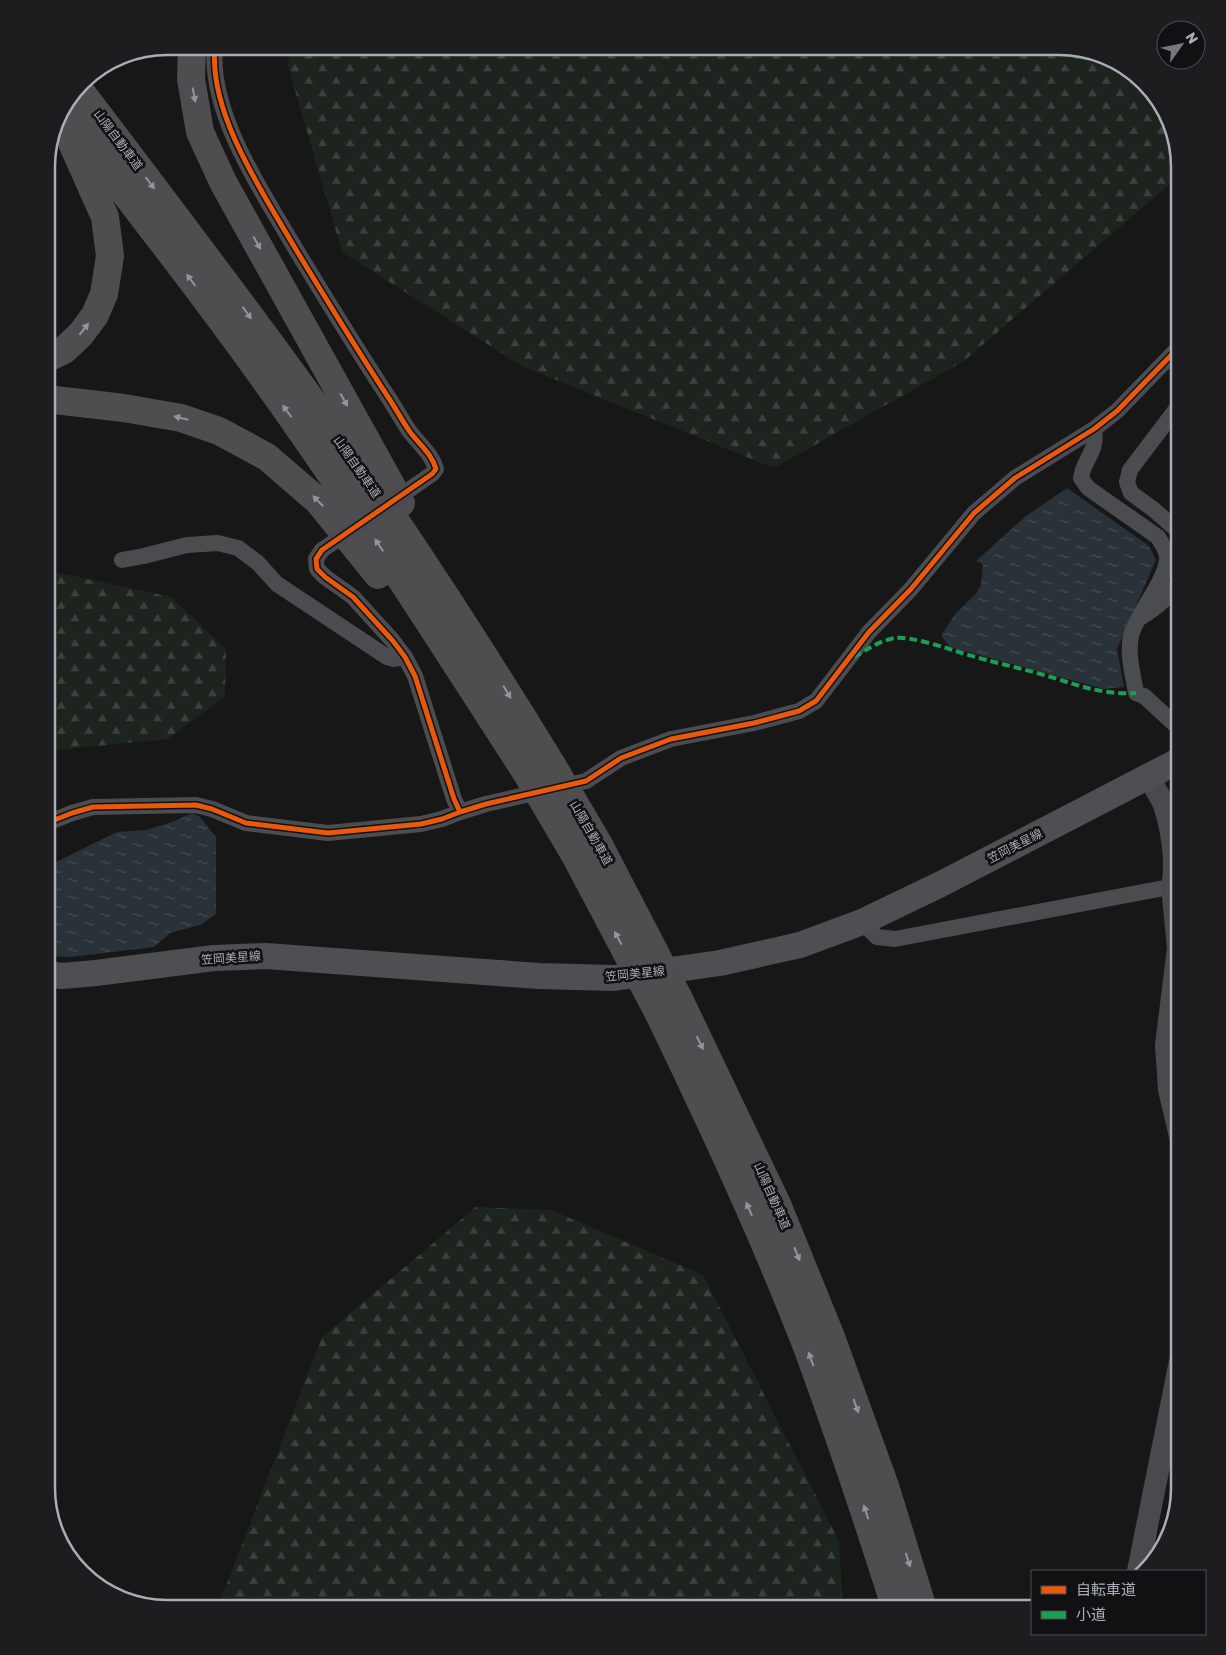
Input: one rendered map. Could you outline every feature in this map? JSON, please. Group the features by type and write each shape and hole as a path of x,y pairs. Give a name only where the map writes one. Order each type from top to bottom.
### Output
{"highway":[{"path":"192,55 191,79 200,132 223,182 493,668"},
{"name":"山陽自動車道","path":"82,94 196,242 313,403 493,668 534,774 576,857 668,1005 777,1204 831,1337 885,1486 920,1600"},
{"name":"山陽自動車道","path":"67,117 175,258 292,417 534,774 602,851 668,1005 694,1086 752,1214 806,1346 860,1495 893,1600"},
{"path":"55,354 64,350 82,334 95,315 104,294 110,256 105,217 80,159 63,126"},
{"path":"55,400 124,408 182,418 219,431 267,457 318,501 364,556 534,774"}],"main road":[{"name":"笠岡美星線","path":"55,975 96,973 214,958 266,956 538,976 614,978 729,961 800,945 862,922 941,884 1171,765"},
{"path":"1148,777 1165,807 1171,838"},
{"path":"1171,1005 1166,1045 1168,1090 1171,1102"},
{"path":"1139,1566 1171,1406"}],"street":[{"path":"214,55 213,61 221,101 236,141 257,183 355,346 410,432 434,461 436,469 432,474 322,550 316,559 318,569 325,577 353,597 405,658 415,676 454,799 460,812"},
{"path":"55,820 72,812 93,807 196,805 246,822 328,833 421,824 460,812 586,781 621,758 671,739 754,723 800,711 816,701 869,632 911,589 974,513 1015,478 1094,429 1117,411 1171,355"},
{"path":"1171,416 1130,470 1127,482 1131,493 1171,525"},
{"path":"1094,429 1096,439 1092,455 1082,470 1081,478 1088,488 1158,537 1165,548 1167,559 1162,574 1132,633 1128,648 1136,693 1144,696 1171,721"},
{"path":"122,560 186,545 218,542 238,548 258,563 277,584 387,657 394,659 405,658"},
{"path":"1140,618 1157,608 1171,594"},
{"path":"862,922 877,937 895,939 1171,887"}],"green space":[{"path":"289,55 1067,55 1102,63 1127,78 1143,93 1159,117 1165,131 1170,152 1171,183 964,361 774,468 522,366 342,252 288,66"},
{"path":"55,572 171,597 226,649 225,697 168,739 55,750"},
{"path":"476,1207 551,1210 703,1275 839,1541 842,1600 220,1600 322,1337"}],"water":[{"path":"1067,488 1149,546 1156,560 1117,649 1124,687 1104,689 950,647 942,637 942,634 956,613 976,594 981,585 983,564 976,561 1026,516"},
{"path":"192,813 200,817 216,837 216,914 200,925 170,933 154,947 71,957 55,956 55,863 117,832 146,830 175,821"}],"marked path":[{"path":"854,657 884,641 895,638 910,639 1092,689 1113,693 1136,693"}],"cycle path":[{"path":"215,55 215,72 220,98 240,152 295,248 407,428 425,449 436,469 432,474 322,550 316,559 317,569 353,597 405,657 415,676 454,799 460,812"},
{"path":"55,820 93,807 196,805 212,809 246,823 328,833 421,824 486,804 586,781 621,758 671,739 754,723 799,711 816,701 869,632 911,589 974,513 1015,478 1094,429 1117,411 1171,355"}]}
